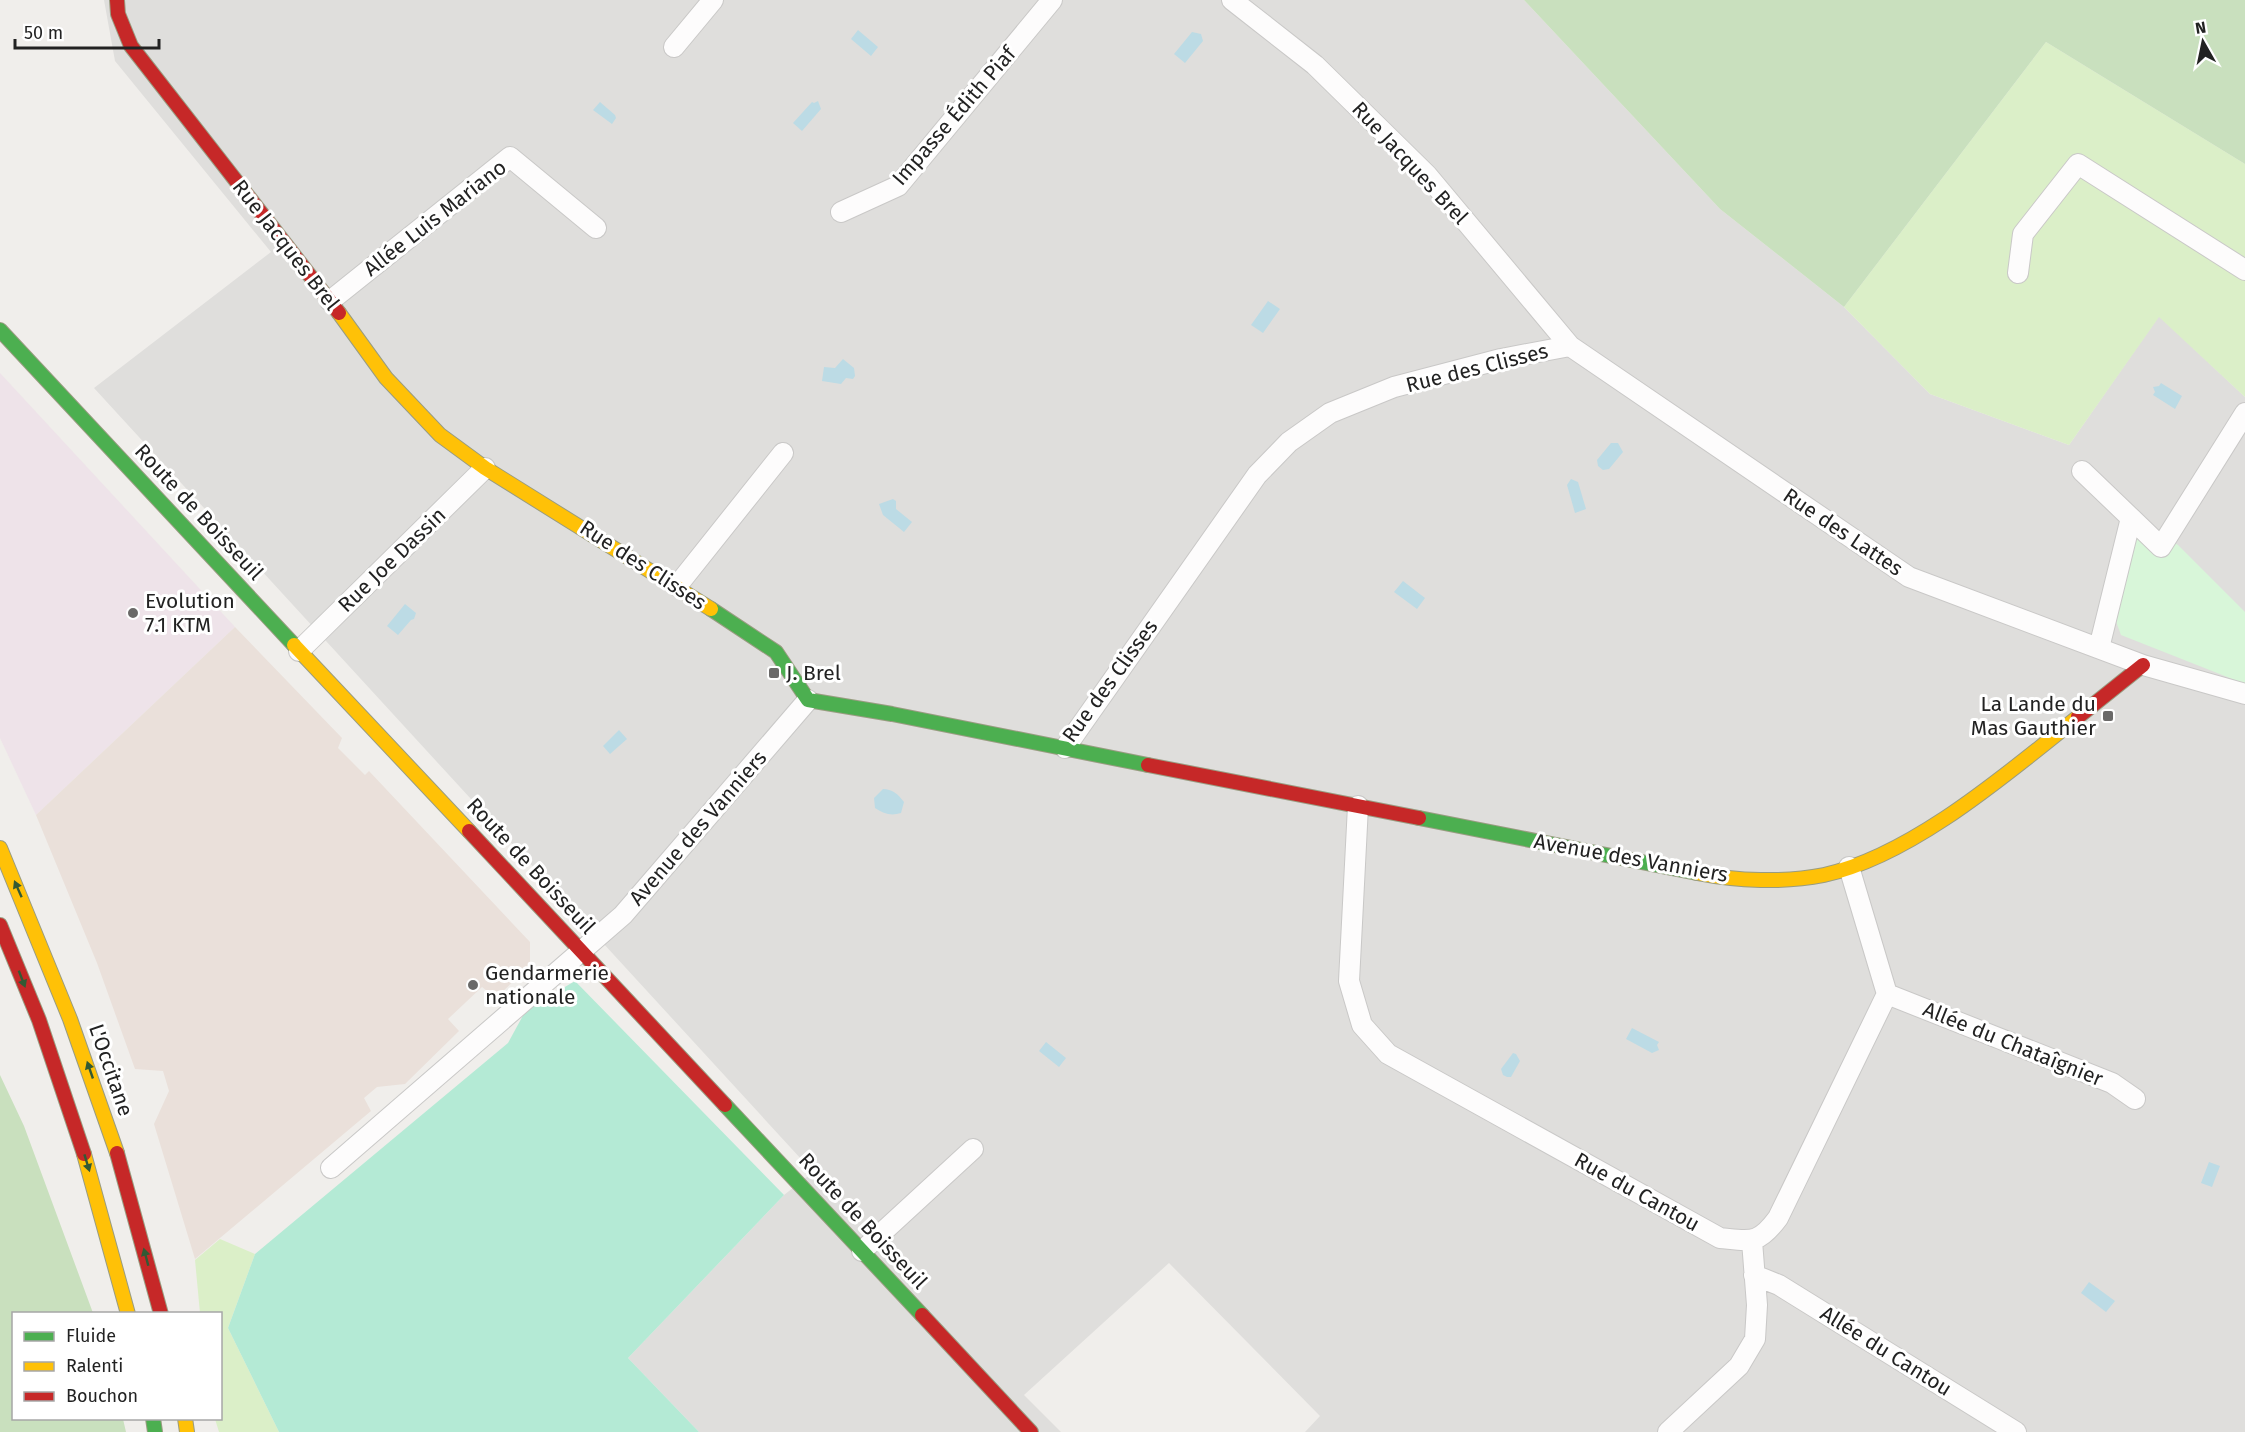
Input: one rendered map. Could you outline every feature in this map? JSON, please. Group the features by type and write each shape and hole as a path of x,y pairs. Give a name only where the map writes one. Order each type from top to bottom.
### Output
{"main road":[{"name":"Rue Jacques Brel","path":"117,0 118,14 131,46 330,301 386,378 440,435 485,468"},
{"name":"Route de Boisseuil","path":"0,330 1031,1432"},
{"name":"Rue des Clisses","path":"485,468 677,586 776,652 808,700 1065,748"},
{"name":"Avenue des Vanniers","path":"1065,748 1723,878 1796,877 1826,874 1849,867 1879,856 1932,828 2023,761 2143,665"},
{"name":"L'Occitane","path":"0,848 53,969 100,1098 160,1312"},
{"path":"0,925 59,1078 81,1144 127,1312"}],"street":[{"path":"674,47 713,0"},
{"name":"Impasse Édith Piaf","path":"841,212 898,186 1052,0"},
{"name":"Rue Jacques Brel","path":"1232,0 1315,65 1427,175 1569,346"},
{"name":"Allée Luis Mariano","path":"330,301 510,157 596,228"},
{"path":"2018,273 2023,234 2078,164 2245,270"},
{"name":"Rue des Lattes","path":"1569,346 1908,577 2143,665"},
{"name":"Rue des Clisses","path":"1065,748 1257,475 1289,442 1330,413 1394,387 1501,359 1569,346"},
{"path":"2082,471 2161,547 2245,413"},
{"path":"677,586 783,453"},
{"name":"Rue Joe Dassin","path":"299,651 485,468"},
{"path":"2098,648 2131,518"},
{"path":"2143,665 2245,694"},
{"name":"Avenue des Vanniers","path":"331,1168 623,915 808,700"},
{"name":"Rue du Cantou","path":"1358,806 1349,981 1362,1025 1388,1054 1720,1238 1752,1241"},
{"path":"1668,1432 1739,1366 1755,1339 1757,1305 1752,1241 1767,1233 1778,1218 1887,994 1849,867"},
{"name":"Allée du Chataîgnier","path":"1887,994 2112,1083 2135,1099"},
{"path":"862,1251 973,1149"},
{"name":"Allée du Cantou","path":"1754,1275 1779,1285 2016,1432"}],"shaded area":[{"path":"104,0 1524,0 1720,209 1844,307 1930,394 2069,445 2159,316 2245,397 2245,1432 1305,1432 1320,1416 1169,1263 1024,1395 1061,1432 699,1432 628,1358 784,1195 813,1172 94,388 271,252 115,61"},
{"path":"0,373 235,627 36,815 0,738"},
{"path":"235,627 342,738 338,748 365,775 369,771 530,942 530,965 496,998 482,987 448,1019 459,1031 405,1084 377,1087 364,1098 371,1111 195,1259 154,1124 169,1091 163,1071 135,1069 97,963 36,815"}],"green space":[{"path":"1524,0 2245,0 2245,164 2046,42 1844,307 1720,209"},
{"path":"2046,42 2245,164 2245,397 2159,317 2069,445 1930,394 1844,307"},
{"path":"2142,519 2178,545 2245,612 2245,684 2121,635 2114,616"},
{"path":"575,981 784,1195 628,1358 699,1432 279,1432 228,1328 255,1254 508,1043 526,1010"},
{"path":"0,1075 24,1126 93,1312 12,1312 12,1420 123,1420 126,1432 0,1432"},
{"path":"220,1239 255,1254 228,1328 279,1432 219,1432 215,1420 222,1420 222,1312 200,1312 195,1260"}],"water":[{"path":"858,30 878,47 871,56 851,39"},
{"path":"1192,32 1201,34 1203,41 1185,63 1174,54"},
{"path":"818,101 821,109 802,131 793,123 812,102"},
{"path":"600,102 615,115 616,118 612,124 593,110"},
{"path":"1268,301 1280,309 1263,333 1251,325"},
{"path":"843,359 854,368 853,379 846,378 841,384 822,381 824,367 835,368"},
{"path":"2161,383 2182,396 2175,409 2153,395 2155,392 2153,387"},
{"path":"1611,443 1618,443 1623,452 1609,469 1603,470 1598,466 1597,460"},
{"path":"1571,479 1578,482 1586,509 1575,513 1567,485"},
{"path":"893,499 896,501 896,509 912,522 904,532 883,515 879,504"},
{"path":"1403,581 1425,598 1417,609 1394,592"},
{"path":"405,604 416,613 414,619 398,635 387,626"},
{"path":"619,730 627,739 610,754 603,746"},
{"path":"883,789 895,792 904,802 901,813 888,814 875,808 874,798"},
{"path":"1632,1028 1659,1042 1657,1045 1659,1050 1652,1053 1626,1039"},
{"path":"1046,1042 1066,1058 1059,1067 1039,1051"},
{"path":"1513,1053 1520,1061 1511,1077 1507,1077 1503,1075 1501,1069"},
{"path":"2209,1162 2220,1166 2212,1187 2201,1183"},
{"path":"2089,1282 2115,1301 2106,1312 2081,1293"}],"traffic: fast":[{"path":"0,330 294,645"},
{"path":"711,609 776,652 808,700 892,714 1148,765"},
{"path":"1419,818 1697,873"},
{"path":"725,1105 922,1315"},
{"path":"153,1420 155,1432"}],"traffic: slow":[{"path":"339,313 386,378 440,435 485,468 711,609"},
{"path":"294,645 469,831"},
{"path":"1697,873 1728,878 1777,880 1809,878 1857,865 1891,850 1958,810 2078,717"},
{"path":"0,848 70,1019 117,1153"},
{"path":"84,1154 127,1312"},
{"path":"185,1420 187,1432"}],"traffic: jam":[{"path":"117,0 118,14 131,46 339,313"},
{"path":"2078,717 2143,665"},
{"path":"1148,765 1419,818"},
{"path":"469,831 725,1105"},
{"path":"0,925 39,1020 84,1154"},
{"path":"117,1153 160,1312"},
{"path":"922,1315 1031,1432"}],"place":[{"name":"Evolution 7.1 KTM","path":"133,613"},
{"name":"J. Brel","path":"774,673"},
{"name":"La Lande du Mas Gauthier","path":"2108,716"},
{"name":"Gendarmerie nationale","path":"473,985"}]}
